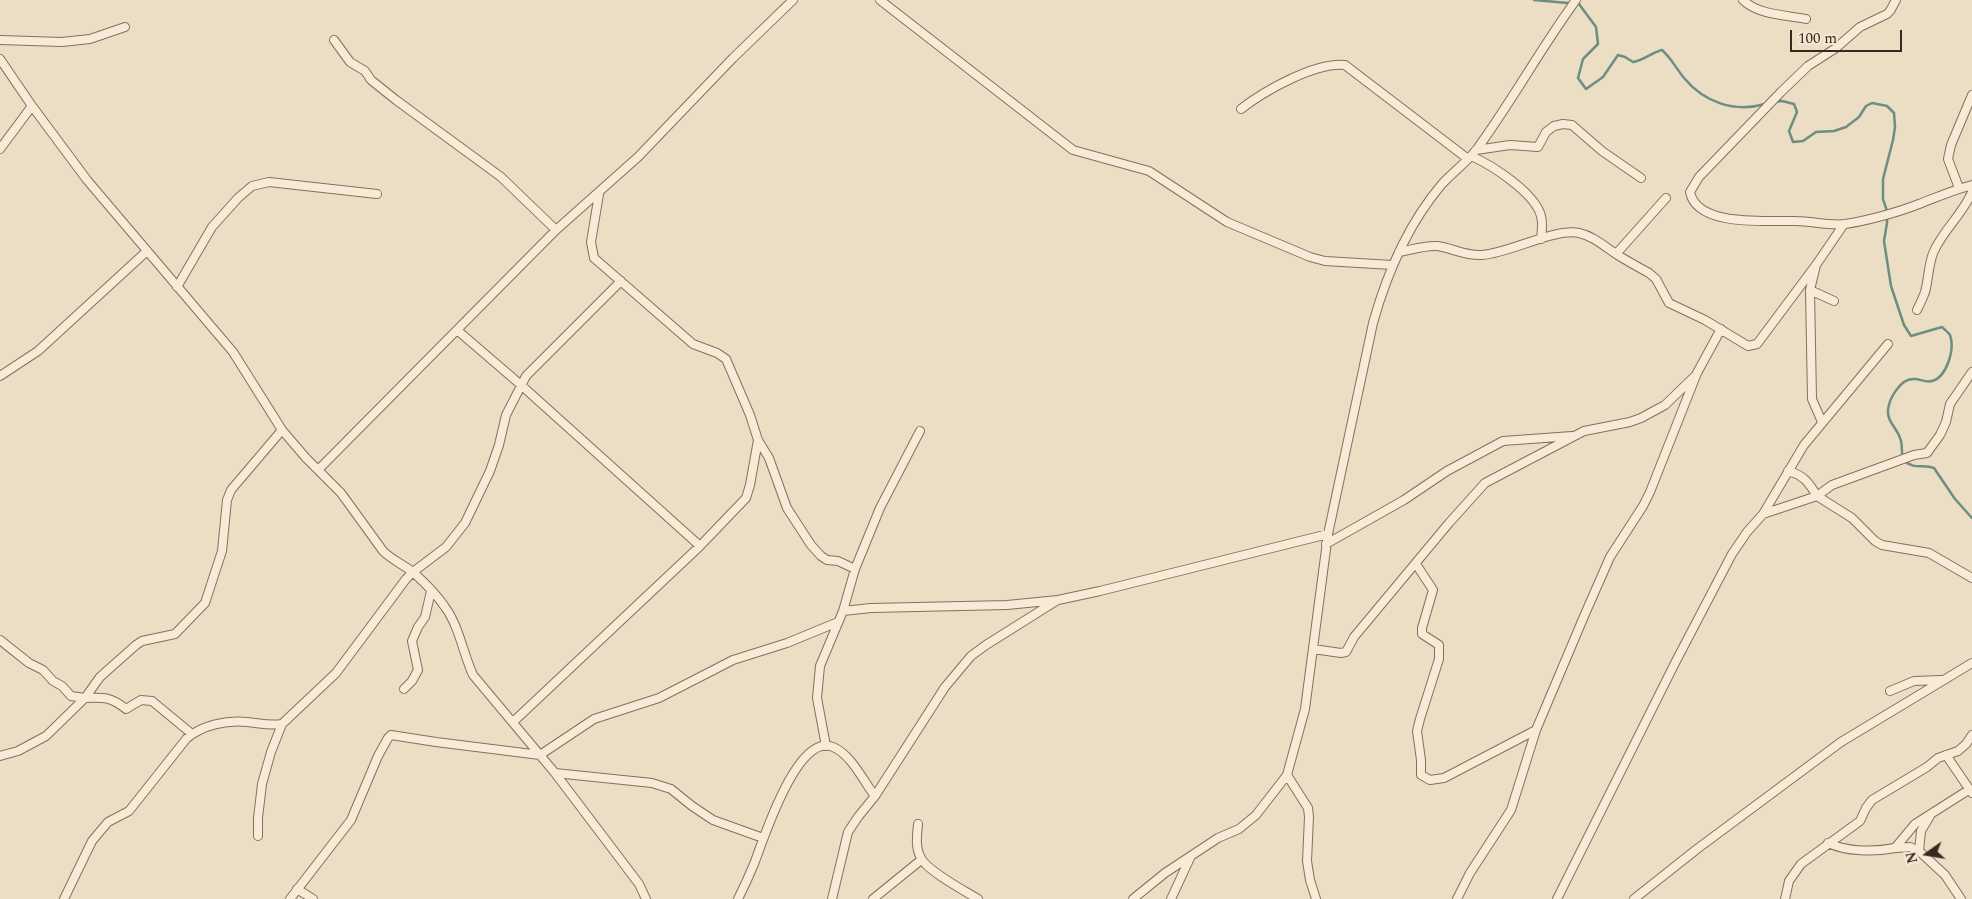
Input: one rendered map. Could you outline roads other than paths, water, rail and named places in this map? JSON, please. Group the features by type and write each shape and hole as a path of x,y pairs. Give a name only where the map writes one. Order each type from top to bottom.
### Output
{"street":[{"path":"318,470 556,230 599,194 638,157 733,58 793,0"},
{"path":"880,0 1073,150 1149,171 1227,222 1310,257 1325,261 1392,265"},
{"path":"1133,899 1165,873 1218,838 1239,829 1256,815 1287,775 1305,709 1326,544 1382,289 1399,252 1430,201 1443,184 1472,155 1575,0"},
{"path":"1743,0 1751,7 1806,19"},
{"path":"1896,0 1887,14 1860,28 1836,48 1808,66 1700,177 1690,192 1694,204 1699,208 1727,218 1844,224 1907,208 1959,188 1972,185"},
{"path":"0,40 62,42 90,39 125,27"},
{"path":"334,40 350,62 365,71 371,80 501,177 556,230"},
{"path":"0,59 32,106 88,180 233,352 282,430 341,493 383,551 413,572 451,616 473,675 555,773 639,884 646,899"},
{"path":"1241,109 1268,90 1282,83 1332,65 1345,65 1472,155 1495,169 1536,204 1542,217 1541,239"},
{"path":"1959,188 1948,159 1951,145 1972,95"},
{"path":"0,149 32,106"},
{"path":"1472,155 1510,145 1538,147 1550,129 1557,125 1568,124 1577,128 1602,151 1641,178"},
{"path":"177,287 212,227 238,198 252,186 268,182 377,194"},
{"path":"1917,310 1925,293 1930,260 1934,251 1972,192"},
{"path":"599,194 592,252 600,263 693,344 717,353 726,360 750,415 758,440 767,452 787,508 810,545 824,558 838,561 855,569"},
{"path":"1616,254 1666,198"},
{"path":"1399,252 1427,246 1438,246 1466,255 1483,255 1570,232 1580,233 1597,241 1653,276 1669,303 1722,329 1748,346 1756,344 1816,265 1844,224"},
{"path":"0,376 38,351 147,252"},
{"path":"1816,265 1810,290 1812,399 1822,422"},
{"path":"258,836 262,784 271,752 282,724 336,673 413,572 446,547 466,523 490,471 499,445 506,415 526,376 621,281"},
{"path":"1810,290 1834,300"},
{"path":"1457,899 1470,873 1511,810 1536,730 1610,556 1650,492 1697,374 1722,329"},
{"path":"457,330 700,546"},
{"path":"1557,899 1675,663 1732,554 1747,532 1763,514 1804,445 1888,344"},
{"path":"1763,514 1818,496 1832,485 1929,452 1940,436 1946,422 1950,404 1972,372"},
{"path":"1313,649 1346,652 1354,637 1449,523 1485,483 1574,436 1595,428 1630,422 1641,418 1665,405 1697,374"},
{"path":"0,756 18,751 46,736 86,698 100,677 136,645 175,634 205,602 222,551 227,500 231,490 282,430"},
{"path":"826,746 817,698 820,666 843,611 855,569 880,508 920,431"},
{"path":"1326,544 1416,493 1447,471 1503,441 1574,436"},
{"path":"513,722 700,546 746,498 758,440"},
{"path":"1788,471 1806,478 1818,496 1852,518 1875,541 1891,547 1930,553 1972,578"},
{"path":"843,611 871,608 1007,605 1058,600 1328,534"},
{"path":"1416,564 1433,590 1422,634 1439,645 1440,649 1418,731 1421,775 1430,780 1444,778 1536,730"},
{"path":"404,689 412,681 418,670 412,640 425,617 431,591"},
{"path":"832,899 848,832 875,796 915,732 957,671 971,656 986,645 1058,600"},
{"path":"290,899 351,820 378,756 391,735 540,755 594,719 659,698 733,660 787,643 838,622"},
{"path":"0,640 29,663 42,670 71,696 106,698 116,701 126,709 141,700 152,701 192,734"},
{"path":"1634,899 1697,849 1841,742 1972,662"},
{"path":"1890,691 1914,681 1942,680"},
{"path":"64,899 92,841 108,822 129,811 187,738 221,722 246,722 269,726 282,724"},
{"path":"1785,899 1794,872 1801,864 1860,821 1872,800 1927,768 1938,758 1958,750 1966,744 1972,735"},
{"path":"738,899 779,799 799,765 813,750 826,746 837,750 850,761 875,796"},
{"path":"1895,848 1915,824 1971,791 1946,755"},
{"path":"555,773 652,783 671,789 713,820 763,838"},
{"path":"1287,775 1308,808 1307,861 1316,899"},
{"path":"1919,851 1921,831 1932,813"},
{"path":"918,824 917,840 921,860 929,868 978,899"},
{"path":"1828,843 1851,850 1910,847 1919,851 1946,875 1961,899"},
{"path":"1171,899 1190,857"},
{"path":"873,899 921,860"},
{"path":"298,889 313,899"}],"waterway":[{"path":"1534,0 1579,4 1596,27 1598,44 1583,59 1578,78 1586,89 1603,77 1618,55 1633,62 1662,50 1684,78 1710,99 1731,106 1742,107 1765,104"},
{"path":"1775,102 1782,101 1794,104 1797,112 1789,131 1793,142 1803,141 1816,132 1834,131 1846,127 1859,117 1866,106 1872,103 1887,106 1894,113 1895,127 1893,140 1883,179 1883,199 1887,211 1884,241 1891,286 1904,325 1911,336 1942,327 1950,335 1951,348 1946,368 1942,374 1932,381 1915,379 1904,382 1893,395 1888,414 1901,440 1903,460 1915,466 1934,468 1955,499 1972,518"}]}
